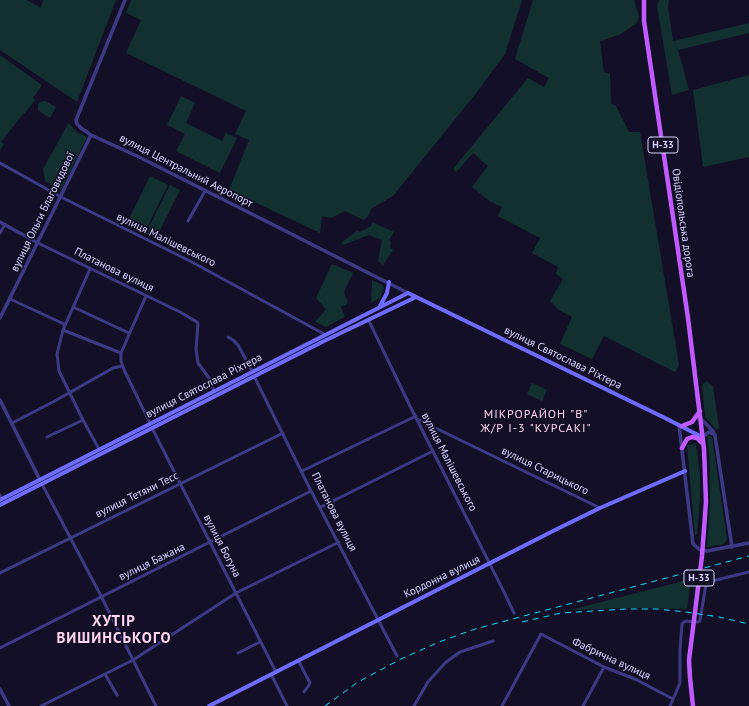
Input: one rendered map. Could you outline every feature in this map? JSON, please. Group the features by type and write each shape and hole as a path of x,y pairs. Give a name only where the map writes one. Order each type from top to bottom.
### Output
{"main road":[{"name":"Овідіопольська дорога","path":"644,0 644,21 688,318 703,447"},
{"path":"380,306 387,293 389,282"},
{"name":"вулиця Святослава Ріхтера","path":"0,505 152,428 324,334 408,293 681,425 702,437"},
{"name":"вулиця Святослава Ріхтера","path":"1,498 40,480 214,391 416,297"},
{"path":"681,425 692,422 700,411"},
{"path":"682,448 688,439 692,437 696,438 703,447"},
{"name":"Н-33","path":"693,706 690,660 702,556 706,502 703,447"},
{"name":"Кордонна вулиця","path":"210,706 600,508 685,470"}],"street":[{"name":"вулиця Центральний Аеропорт","path":"125,0 76,120 76,124 91,135 389,282 408,293"},
{"name":"вулиця Ольги Благовидової","path":"0,318 91,135"},
{"name":"вулиця Малішевського","path":"0,163 61,197 190,261 324,334"},
{"path":"188,221 205,191"},
{"name":"Платанова вулиця","path":"0,222 38,243 180,312 198,324 196,349 198,363 209,378 214,391"},
{"path":"0,233 5,224"},
{"path":"90,269 63,330 57,354 59,371 99,450"},
{"path":"146,296 121,353 122,366 150,423"},
{"path":"10,299 65,325"},
{"path":"73,307 129,333"},
{"name":"вулиця Малішевського","path":"368,319 514,613"},
{"path":"63,330 121,353"},
{"name":"Платанова вулиця","path":"228,336 238,345 311,491 339,542 397,656"},
{"path":"12,423 70,393 113,368 122,366"},
{"path":"0,400 40,480"},
{"path":"302,471 416,418"},
{"name":"вулиця Старицького","path":"416,418 600,508"},
{"path":"700,418 714,432 715,436 732,547"},
{"path":"47,437 83,420"},
{"path":"681,425 692,540 697,549 704,552 749,543"},
{"name":"вулиця Богуна","path":"152,428 260,642 287,706"},
{"path":"702,437 709,432 715,436"},
{"name":"вулиця Тетяни Тесс","path":"0,573 283,433"},
{"path":"321,508 433,451"},
{"path":"42,484 101,596 156,706"},
{"name":"вулиця Бажана","path":"0,648 311,491"},
{"path":"41,706 133,660 236,593 339,542"},
{"path":"670,706 680,683 681,626 686,621 700,621 706,584 712,581 749,572"},
{"name":"Фабрична вулиця","path":"502,706 541,634 604,667 628,676 673,700"},
{"path":"414,706 428,682 446,662 460,652 492,641"},
{"path":"238,653 260,642"},
{"path":"298,660 310,683 304,692"},
{"path":"583,706 604,667"},
{"path":"106,674 117,695"},
{"path":"0,689 9,706"}],"green space":[{"path":"0,0 27,0 41,8 43,0 116,0 77,102 0,50"},
{"path":"131,0 522,0 505,54 477,92 393,196 371,209 368,216 364,220 345,211 331,218 322,216 320,233 229,190 249,140 235,134 246,111 126,53 141,20 126,13"},
{"path":"533,0 634,0 639,16 637,23 619,35 600,41 604,72 610,74 611,104 615,105 617,108 629,132 640,132 679,365 675,372 604,336 592,359 560,344 572,317 559,310 550,301 563,279 556,274 558,267 532,253 540,238 498,216 502,207 491,202 472,187 488,166 473,153 456,172 453,169 528,78 544,87 549,78 515,59"},
{"path":"659,0 669,0 668,7 673,41 749,23 749,33 678,50 689,90 672,95 657,6"},
{"path":"0,55 42,85 33,98 35,100 1,142 4,144 0,150"},
{"path":"749,75 749,157 703,167 693,90"},
{"path":"181,96 195,103 186,123 222,141 226,133 237,138 220,173 176,151 185,134 167,125"},
{"path":"45,101 56,107 50,118 38,109 38,104"},
{"path":"69,122 77,132 87,137 61,190 45,181 43,169"},
{"path":"150,176 168,185 144,234 126,225"},
{"path":"170,185 180,190 156,238 146,233"},
{"path":"372,222 394,232 389,240 391,242 390,248 393,250 383,265 378,261 382,240 369,235 343,245 341,243 357,231 360,232 371,226"},
{"path":"332,264 353,273 344,292 348,303 341,307 345,317 326,327 315,322 326,309 316,298"},
{"path":"372,280 382,285 384,288 380,298 371,303"},
{"path":"707,381 713,386 719,428 717,430 705,417 702,385"},
{"path":"532,383 547,390 542,401 527,394"},
{"path":"707,435 712,437 727,539 724,544 707,547 710,502 710,465"},
{"path":"696,444 700,474 700,498 697,535 695,535 687,445"},
{"path":"691,579 687,609 626,608 570,610"}],"railway":[{"path":"325,706 358,682 401,659 439,642 475,629 749,556"},
{"path":"522,622 561,613 626,609 657,609 719,617 749,624"}],"district":[{"name":"МІКРОРАЙОН \"В\" Ж/Р I-3 \"КУРСАКІ\"","path":"536,422"},
{"name":"ХУТІР ВИШИНСЬКОГО","path":"114,630"}]}
